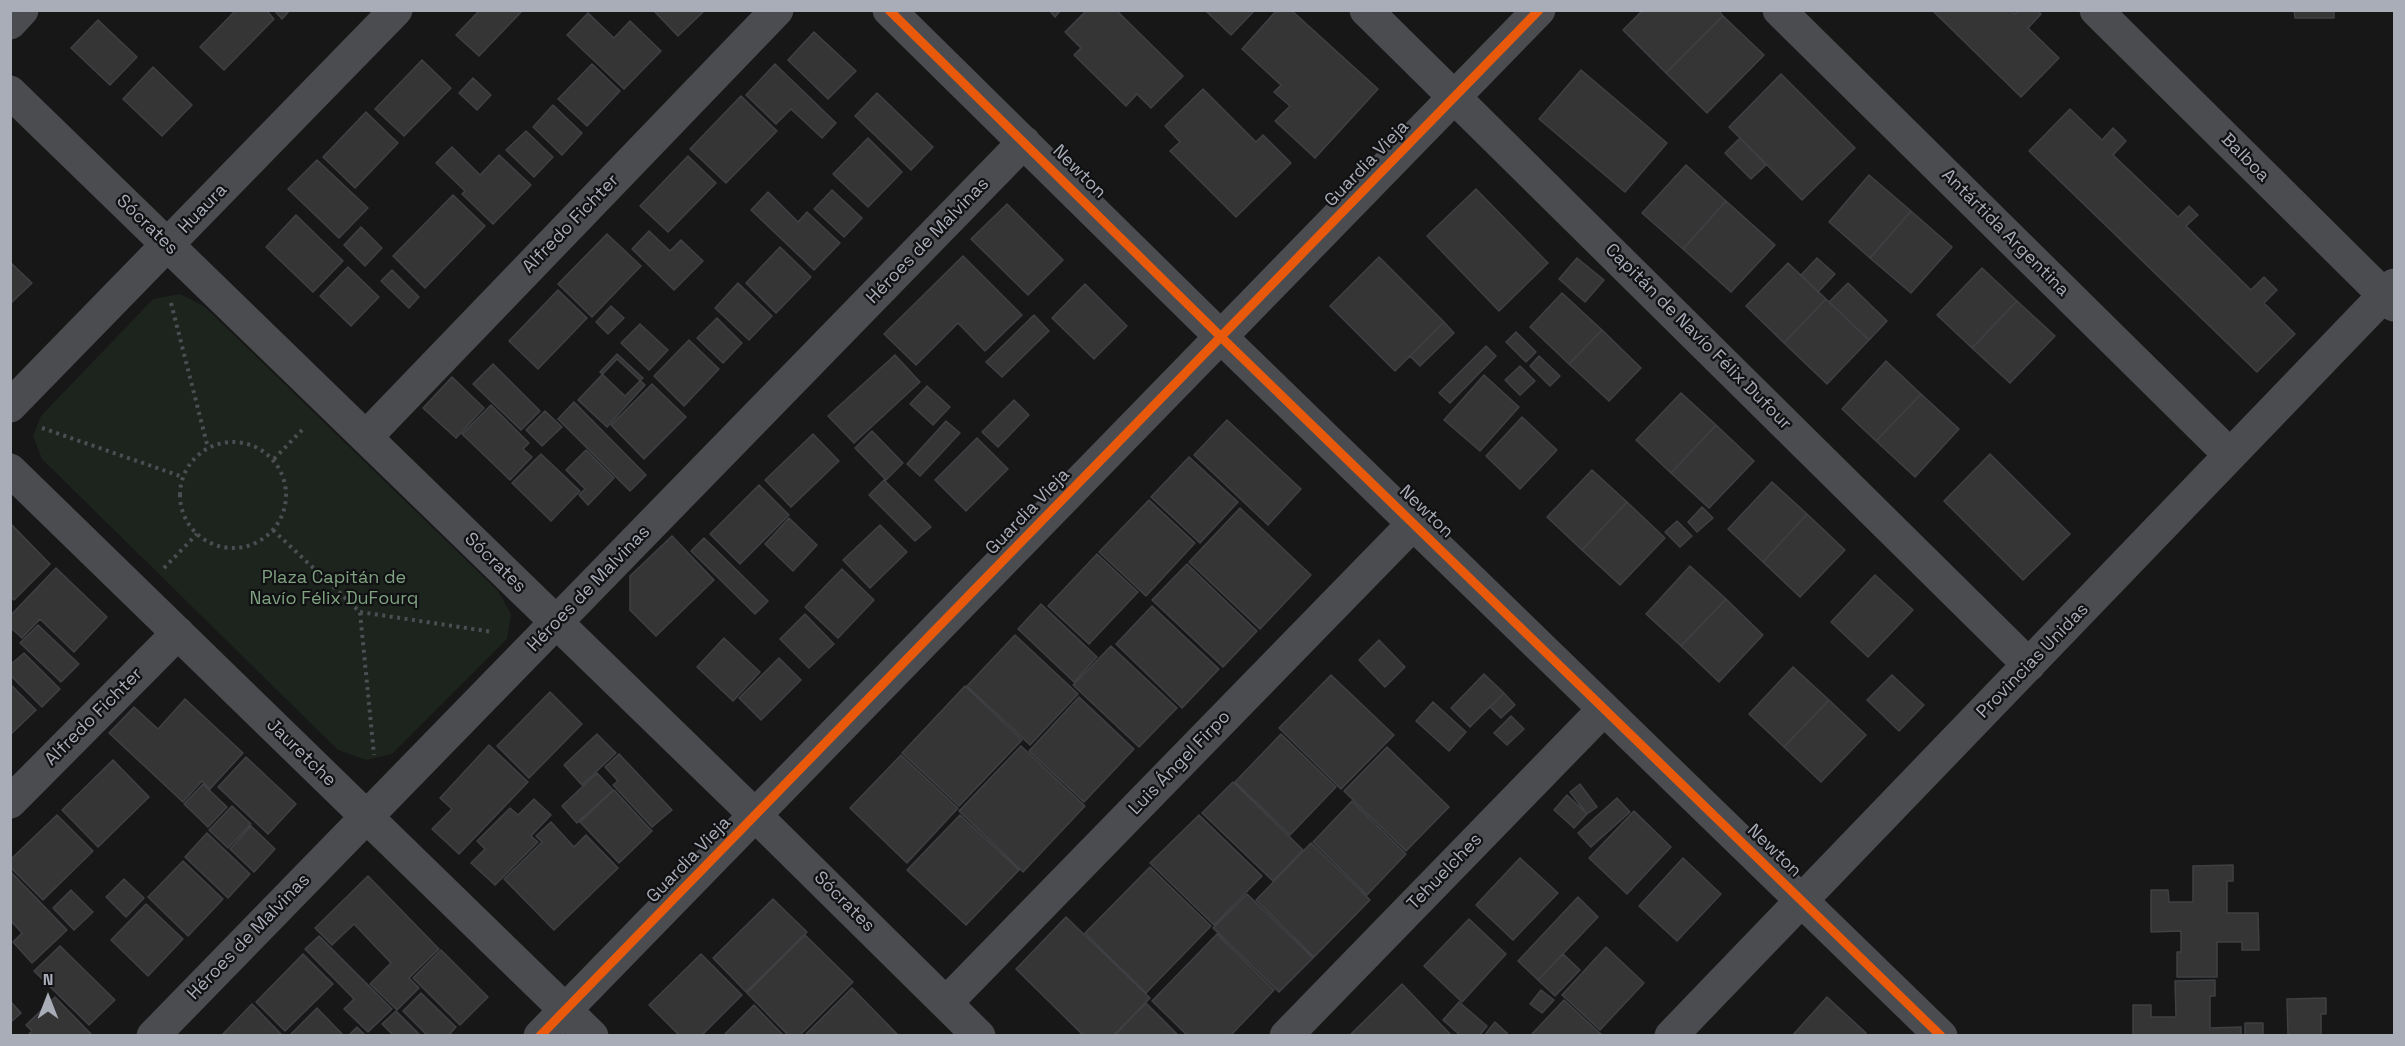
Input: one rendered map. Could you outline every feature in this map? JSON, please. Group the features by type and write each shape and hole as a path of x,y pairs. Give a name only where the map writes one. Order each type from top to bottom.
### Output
{"street":[{"path":"10,23 22,10"},
{"name":"Huaura","path":"21,416 164,249 396,10"},
{"name":"Alfredo Fichter","path":"366,437 777,10"},
{"name":"Newton","path":"889,10 1221,337 1941,1035"},
{"name":"Capitán de Navío Félix Dufour","path":"1366,10 1456,96 2029,665"},
{"name":"Guardia Vieja","path":"540,1035 1539,10"},
{"name":"Antártida Argentina","path":"1779,10 2230,455"},
{"name":"Balboa","path":"2096,10 2391,295"},
{"name":"Sócrates","path":"10,92 164,249 366,437 548,631 755,815 979,1035"},
{"name":"Héroes de Malvinas","path":"153,1035 1024,142"},
{"name":"Provincias Unidas","path":"1671,1035 1802,902 2230,455 2391,295"},
{"name":"Jauretche","path":"10,470 178,633 373,810 592,1035"},
{"name":"Luis Ángel Firpo","path":"946,1003 1414,523"},
{"name":"Alfredo Fichter","path":"10,802 178,633"},
{"name":"Tehuelches","path":"1286,1035 1604,709"}],"path":[{"path":"164,249 208,447"},
{"path":"21,416 183,477"},
{"path":"223,442 242,442 259,447 273,459 283,475 287,493 284,511 273,530 263,539 246,547 228,548 212,543 197,534 186,521 180,505 183,477 194,458 208,447 223,442"},
{"path":"273,530 360,612 548,631"},
{"path":"138,595 197,534"},
{"path":"360,612 373,810"}],"green space":[{"name":"Plaza Capitán de Navío Félix DuFourq","path":"180,294 204,306 498,591 511,614 507,639 392,754 366,760 338,750 42,459 33,436 41,416 153,299"}],"building":[{"path":"236,10 266,10 274,19 224,70 200,47"},
{"path":"274,10 290,10 282,19"},
{"path":"480,10 523,10 479,56 456,35"},
{"path":"653,10 705,10 678,36"},
{"path":"1049,10 1061,10 1055,17"},
{"path":"1087,10 1116,10 1183,76 1151,108 1137,94 1126,106 1074,55 1081,48 1065,32"},
{"path":"1205,10 1255,10 1231,35"},
{"path":"1277,10 1291,10 1378,89 1315,158 1275,121 1290,106 1274,92 1281,85 1242,49"},
{"path":"1643,10 1718,10 1723,16 1666,73 1623,30"},
{"path":"1932,10 2011,10 2015,14 2019,10 2037,10 2041,14 2028,28 2059,58 2021,97"},
{"path":"2294,10 2334,10 2334,18 2295,18"},
{"path":"588,13 614,38 630,21 661,51 624,89 567,35"},
{"path":"1723,16 1764,55 1707,113 1666,73"},
{"path":"98,20 137,57 110,85 71,48"},
{"path":"814,32 856,71 828,99 788,60"},
{"path":"422,60 451,88 404,136 375,109"},
{"path":"592,64 620,91 587,126 558,99"},
{"path":"775,64 836,123 822,138 791,109 776,124 746,95"},
{"path":"153,67 192,105 162,136 123,99"},
{"path":"1581,70 1667,143 1625,192 1539,119"},
{"path":"1781,74 1855,148 1802,200 1729,127"},
{"path":"473,78 491,95 477,110 459,93"},
{"path":"1203,89 1256,142 1263,135 1291,163 1236,217 1170,151 1180,142 1165,126"},
{"path":"877,93 933,147 911,170 855,116"},
{"path":"741,96 777,131 726,183 690,149"},
{"path":"553,105 582,133 562,155 533,127"},
{"path":"2070,109 2102,140 2113,128 2126,141 2113,155 2178,217 2189,206 2198,215 2186,226 2251,290 2264,277 2277,290 2264,303 2295,334 2257,372 2029,151"},
{"path":"366,112 398,143 355,188 323,157"},
{"path":"526,131 553,157 534,177 506,150"},
{"path":"868,138 902,172 868,207 833,174"},
{"path":"1740,138 1766,165 1751,179 1725,153"},
{"path":"452,147 480,175 499,155 531,185 493,224 462,194 465,191 436,163"},
{"path":"688,156 716,183 668,232 640,206"},
{"path":"317,160 368,208 339,238 288,189"},
{"path":"1686,165 1726,201 1683,249 1642,213"},
{"path":"1869,175 1911,211 1870,258 1829,222"},
{"path":"1476,189 1548,263 1499,311 1427,236"},
{"path":"832,190 862,218 844,237 814,209"},
{"path":"768,192 798,222 807,212 840,243 814,270 751,210"},
{"path":"453,195 485,226 425,288 393,256"},
{"path":"1726,201 1775,245 1731,292 1683,249"},
{"path":"1007,204 1063,260 1028,295 971,239"},
{"path":"1911,211 1952,247 1911,293 1870,258"},
{"path":"296,215 343,261 313,292 266,247"},
{"path":"361,227 382,248 365,266 344,245"},
{"path":"649,231 670,251 681,240 703,261 674,290 632,249"},
{"path":"607,234 641,266 592,317 558,284"},
{"path":"780,247 811,277 776,313 746,283"},
{"path":"963,256 1022,315 985,351 958,323 916,365 884,334"},
{"path":"1379,257 1444,322 1395,371 1330,306"},
{"path":"1577,258 1604,280 1585,302 1559,279"},
{"path":"1817,258 1835,274 1818,292 1801,275"},
{"path":"10,262 32,283 10,304"},
{"path":"1788,263 1826,299 1784,343 1746,306"},
{"path":"348,267 379,297 351,326 320,296"},
{"path":"1982,268 2017,301 1972,348 1937,315"},
{"path":"392,270 419,297 409,308 381,281"},
{"path":"738,283 772,316 749,340 715,308"},
{"path":"1848,283 1887,321 1869,340 1829,302"},
{"path":"1085,284 1127,326 1094,359 1052,318"},
{"path":"558,290 587,318 538,369 509,341"},
{"path":"1562,293 1602,330 1569,364 1530,327"},
{"path":"1826,299 1869,340 1827,384 1784,343"},
{"path":"2017,301 2055,336 2010,383 1972,348"},
{"path":"611,306 624,318 608,334 596,322"},
{"path":"1034,315 1049,331 1002,377 986,362"},
{"path":"717,318 742,343 723,363 697,338"},
{"path":"1444,322 1454,333 1420,366 1410,356"},
{"path":"640,324 668,350 649,370 621,343"},
{"path":"1602,330 1641,368 1609,401 1569,364"},
{"path":"1516,332 1536,352 1526,362 1506,342"},
{"path":"689,340 719,369 684,406 654,376"},
{"path":"1486,346 1496,356 1450,403 1439,393"},
{"path":"617,354 643,378 625,396 600,372"},
{"path":"895,355 920,382 854,443 828,416"},
{"path":"1539,356 1560,376 1550,386 1530,366"},
{"path":"617,359 645,385 607,427 578,400"},
{"path":"1886,361 1921,394 1876,441 1842,409"},
{"path":"493,364 540,411 521,430 473,384"},
{"path":"1520,366 1535,381 1520,395 1505,380"},
{"path":"1484,375 1519,407 1480,451 1444,420"},
{"path":"452,377 484,408 456,438 423,408"},
{"path":"652,384 686,417 644,459 611,425"},
{"path":"927,386 950,407 933,425 910,404"},
{"path":"1681,393 1716,425 1671,473 1636,440"},
{"path":"1921,394 1959,429 1915,477 1876,441"},
{"path":"1014,400 1029,415 998,447 982,432"},
{"path":"574,402 646,475 630,491 558,419"},
{"path":"491,405 529,443 523,449 532,457 510,480 462,434"},
{"path":"545,411 562,427 542,446 526,430"},
{"path":"1522,417 1557,450 1520,489 1486,456"},
{"path":"1227,420 1301,489 1268,525 1194,455"},
{"path":"946,421 960,433 920,476 907,464"},
{"path":"1716,425 1754,461 1709,508 1671,473"},
{"path":"872,431 903,463 886,480 855,448"},
{"path":"813,434 839,461 791,507 765,480"},
{"path":"977,438 1008,469 966,511 935,480"},
{"path":"586,450 614,478 588,505 579,495 585,489 566,470"},
{"path":"541,454 580,491 551,521 512,483"},
{"path":"1990,454 2070,534 2023,580 1944,501"},
{"path":"1189,457 1238,502 1200,543 1151,497"},
{"path":"1592,470 1627,502 1582,550 1547,517"},
{"path":"884,480 931,527 915,541 869,495"},
{"path":"1772,482 1807,514 1763,562 1728,529"},
{"path":"759,485 789,515 740,564 710,534"},
{"path":"1149,500 1195,543 1146,596 1099,552"},
{"path":"1627,502 1665,538 1620,585 1582,550"},
{"path":"1702,507 1713,518 1697,532 1688,522"},
{"path":"1240,508 1311,575 1260,629 1189,562"},
{"path":"1807,514 1845,550 1800,597 1763,562"},
{"path":"789,518 817,545 793,571 765,544"},
{"path":"1677,521 1692,536 1680,547 1665,532"},
{"path":"10,523 50,564 14,600 10,596"},
{"path":"880,525 907,552 870,588 843,560"},
{"path":"672,536 714,580 656,636 630,610 630,576"},
{"path":"704,538 768,601 755,614 691,551"},
{"path":"1097,554 1138,592 1089,644 1048,606"},
{"path":"1187,564 1257,631 1223,667 1152,600"},
{"path":"1690,566 1726,599 1681,646 1646,614"},
{"path":"56,568 107,617 74,652 40,619 22,638 10,627 10,616"},
{"path":"842,569 874,600 838,638 805,607"},
{"path":"1875,575 1913,610 1868,657 1831,622"},
{"path":"1726,599 1763,635 1719,682 1681,646"},
{"path":"1041,604 1097,657 1074,682 1018,629"},
{"path":"1152,606 1219,669 1182,708 1116,644"},
{"path":"805,614 834,644 809,668 780,639"},
{"path":"38,625 79,664 61,682 20,643"},
{"path":"1015,635 1078,694 1030,745 967,686"},
{"path":"724,638 760,672 733,701 697,667"},
{"path":"1379,640 1405,667 1385,687 1359,660"},
{"path":"1111,646 1177,708 1139,747 1073,685"},
{"path":"24,653 60,689 42,707 10,675 10,665"},
{"path":"779,658 801,680 761,720 739,698"},
{"path":"1793,667 1829,700 1784,747 1749,714"},
{"path":"1484,674 1504,693 1470,727 1451,708"},
{"path":"1331,675 1394,735 1341,789 1279,728"},
{"path":"1892,675 1924,705 1899,731 1867,700"},
{"path":"10,684 36,710 10,735"},
{"path":"965,686 1022,740 959,806 902,753"},
{"path":"550,692 582,724 529,778 497,746"},
{"path":"1504,693 1515,705 1501,718 1490,707"},
{"path":"1079,697 1134,749 1084,802 1029,751"},
{"path":"185,699 243,753 210,789 202,781 183,802 109,733 134,707 158,729"},
{"path":"1829,700 1866,735 1821,782 1784,747"},
{"path":"1433,702 1466,732 1449,751 1416,721"},
{"path":"1511,716 1524,729 1507,745 1494,733"},
{"path":"597,734 616,753 582,785 564,765"},
{"path":"1281,734 1336,787 1290,835 1235,782"},
{"path":"489,745 528,782 459,854 432,829 452,809 440,798"},
{"path":"1021,746 1085,806 1023,872 959,811"},
{"path":"1387,747 1449,807 1406,851 1344,791"},
{"path":"619,754 672,810 652,827 613,785 618,781 605,767"},
{"path":"901,755 958,808 907,863 850,808"},
{"path":"246,757 296,804 268,834 218,787"},
{"path":"113,760 149,797 98,847 62,810"},
{"path":"597,773 613,790 577,823 562,806"},
{"path":"1233,782 1303,850 1273,881 1202,813"},
{"path":"203,784 227,807 208,827 184,804"},
{"path":"1580,784 1597,807 1587,814 1570,792"},
{"path":"614,790 652,831 619,863 580,822"},
{"path":"1567,795 1587,814 1574,828 1554,810"},
{"path":"1617,798 1630,812 1591,847 1578,833"},
{"path":"534,799 551,815 531,836 538,842 495,885 471,863 485,849 477,841 510,808 518,815"},
{"path":"1352,801 1406,854 1367,895 1313,842"},
{"path":"232,806 251,824 228,848 209,830"},
{"path":"1634,811 1671,847 1627,894 1589,858"},
{"path":"57,815 93,851 43,900 10,867 10,860"},
{"path":"960,815 1019,870 966,925 907,870"},
{"path":"1199,815 1262,876 1214,925 1150,863"},
{"path":"551,822 574,847 586,835 618,868 554,930 504,879 542,842 536,836"},
{"path":"251,826 275,849 254,872 230,849"},
{"path":"207,833 250,874 228,898 185,857"},
{"path":"1311,843 1370,900 1314,957 1256,900"},
{"path":"1520,858 1558,893 1513,940 1476,905"},
{"path":"1683,858 1721,894 1677,941 1639,906"},
{"path":"183,861 223,899 188,936 148,897"},
{"path":"2233,865 2233,881 2227,881 2227,913 2258,913 2259,950 2242,950 2242,942 2217,942 2217,977 2177,977 2177,952 2181,952 2181,931 2151,932 2151,890 2168,890 2169,902 2193,902 2193,866"},
{"path":"1150,867 1211,926 1146,993 1085,933"},
{"path":"10,871 67,930 32,963 13,942 22,933 10,920"},
{"path":"368,876 439,949 409,978 419,988 397,1010 370,984 391,963 354,924 332,945 315,928"},
{"path":"124,879 144,898 126,917 106,897"},
{"path":"71,890 93,912 74,930 53,908"},
{"path":"1247,894 1313,958 1279,992 1213,928"},
{"path":"1578,897 1598,917 1538,980 1518,961"},
{"path":"773,899 807,932 746,992 713,958"},
{"path":"146,904 183,939 148,976 111,940"},
{"path":"1066,917 1150,998 1113,1036 1084,1036 1016,969"},
{"path":"1469,919 1506,954 1462,1002 1424,966"},
{"path":"1217,934 1274,990 1230,1036 1188,1036 1152,1001"},
{"path":"805,935 853,982 799,1036 789,1036 747,993"},
{"path":"319,936 392,1009 368,1032 344,1009 354,999 305,949"},
{"path":"60,946 115,1000 89,1025 34,971"},
{"path":"1606,947 1644,983 1600,1030 1562,995"},
{"path":"441,950 488,997 460,1025 413,978"},
{"path":"303,954 333,984 285,1031 256,1002"},
{"path":"701,954 742,995 701,1036 680,1036 649,1005"},
{"path":"1563,954 1580,970 1555,996 1538,980"},
{"path":"2215,980 2215,996 2210,996 2210,1028 2241,1027 2241,1036 2133,1036 2133,1005 2151,1005 2151,1017 2176,1017 2175,981"},
{"path":"1402,984 1452,1036 1349,1036"},
{"path":"852,988 899,1036 804,1036"},
{"path":"1541,990 1554,1000 1542,1013 1530,1004"},
{"path":"421,993 456,1027 448,1036 428,1036 403,1011"},
{"path":"55,997 91,1034 89,1036 27,1036 32,1031 26,1025"},
{"path":"1827,997 1866,1033 1863,1036 1792,1036"},
{"path":"2326,998 2326,1014 2321,1014 2321,1036 2245,1036 2245,1023 2263,1023 2263,1035 2288,1035 2287,999"},
{"path":"1564,1000 1602,1035 1530,1036"},
{"path":"10,1001 21,1013 10,1023"},
{"path":"1459,1002 1487,1026 1479,1036 1461,1036 1443,1020"},
{"path":"1146,1003 1179,1036 1114,1036"},
{"path":"252,1004 281,1034 279,1036 221,1036"},
{"path":"754,1005 784,1036 723,1036"},
{"path":"317,1008 344,1036 289,1036"},
{"path":"396,1011 421,1036 394,1036 382,1024"},
{"path":"1495,1022 1510,1036 1484,1036"},
{"path":"357,1027 366,1036 348,1036"}],"cycle path":[{"path":"889,10 1221,337 1941,1036"},
{"path":"540,1036 1539,10"}]}
